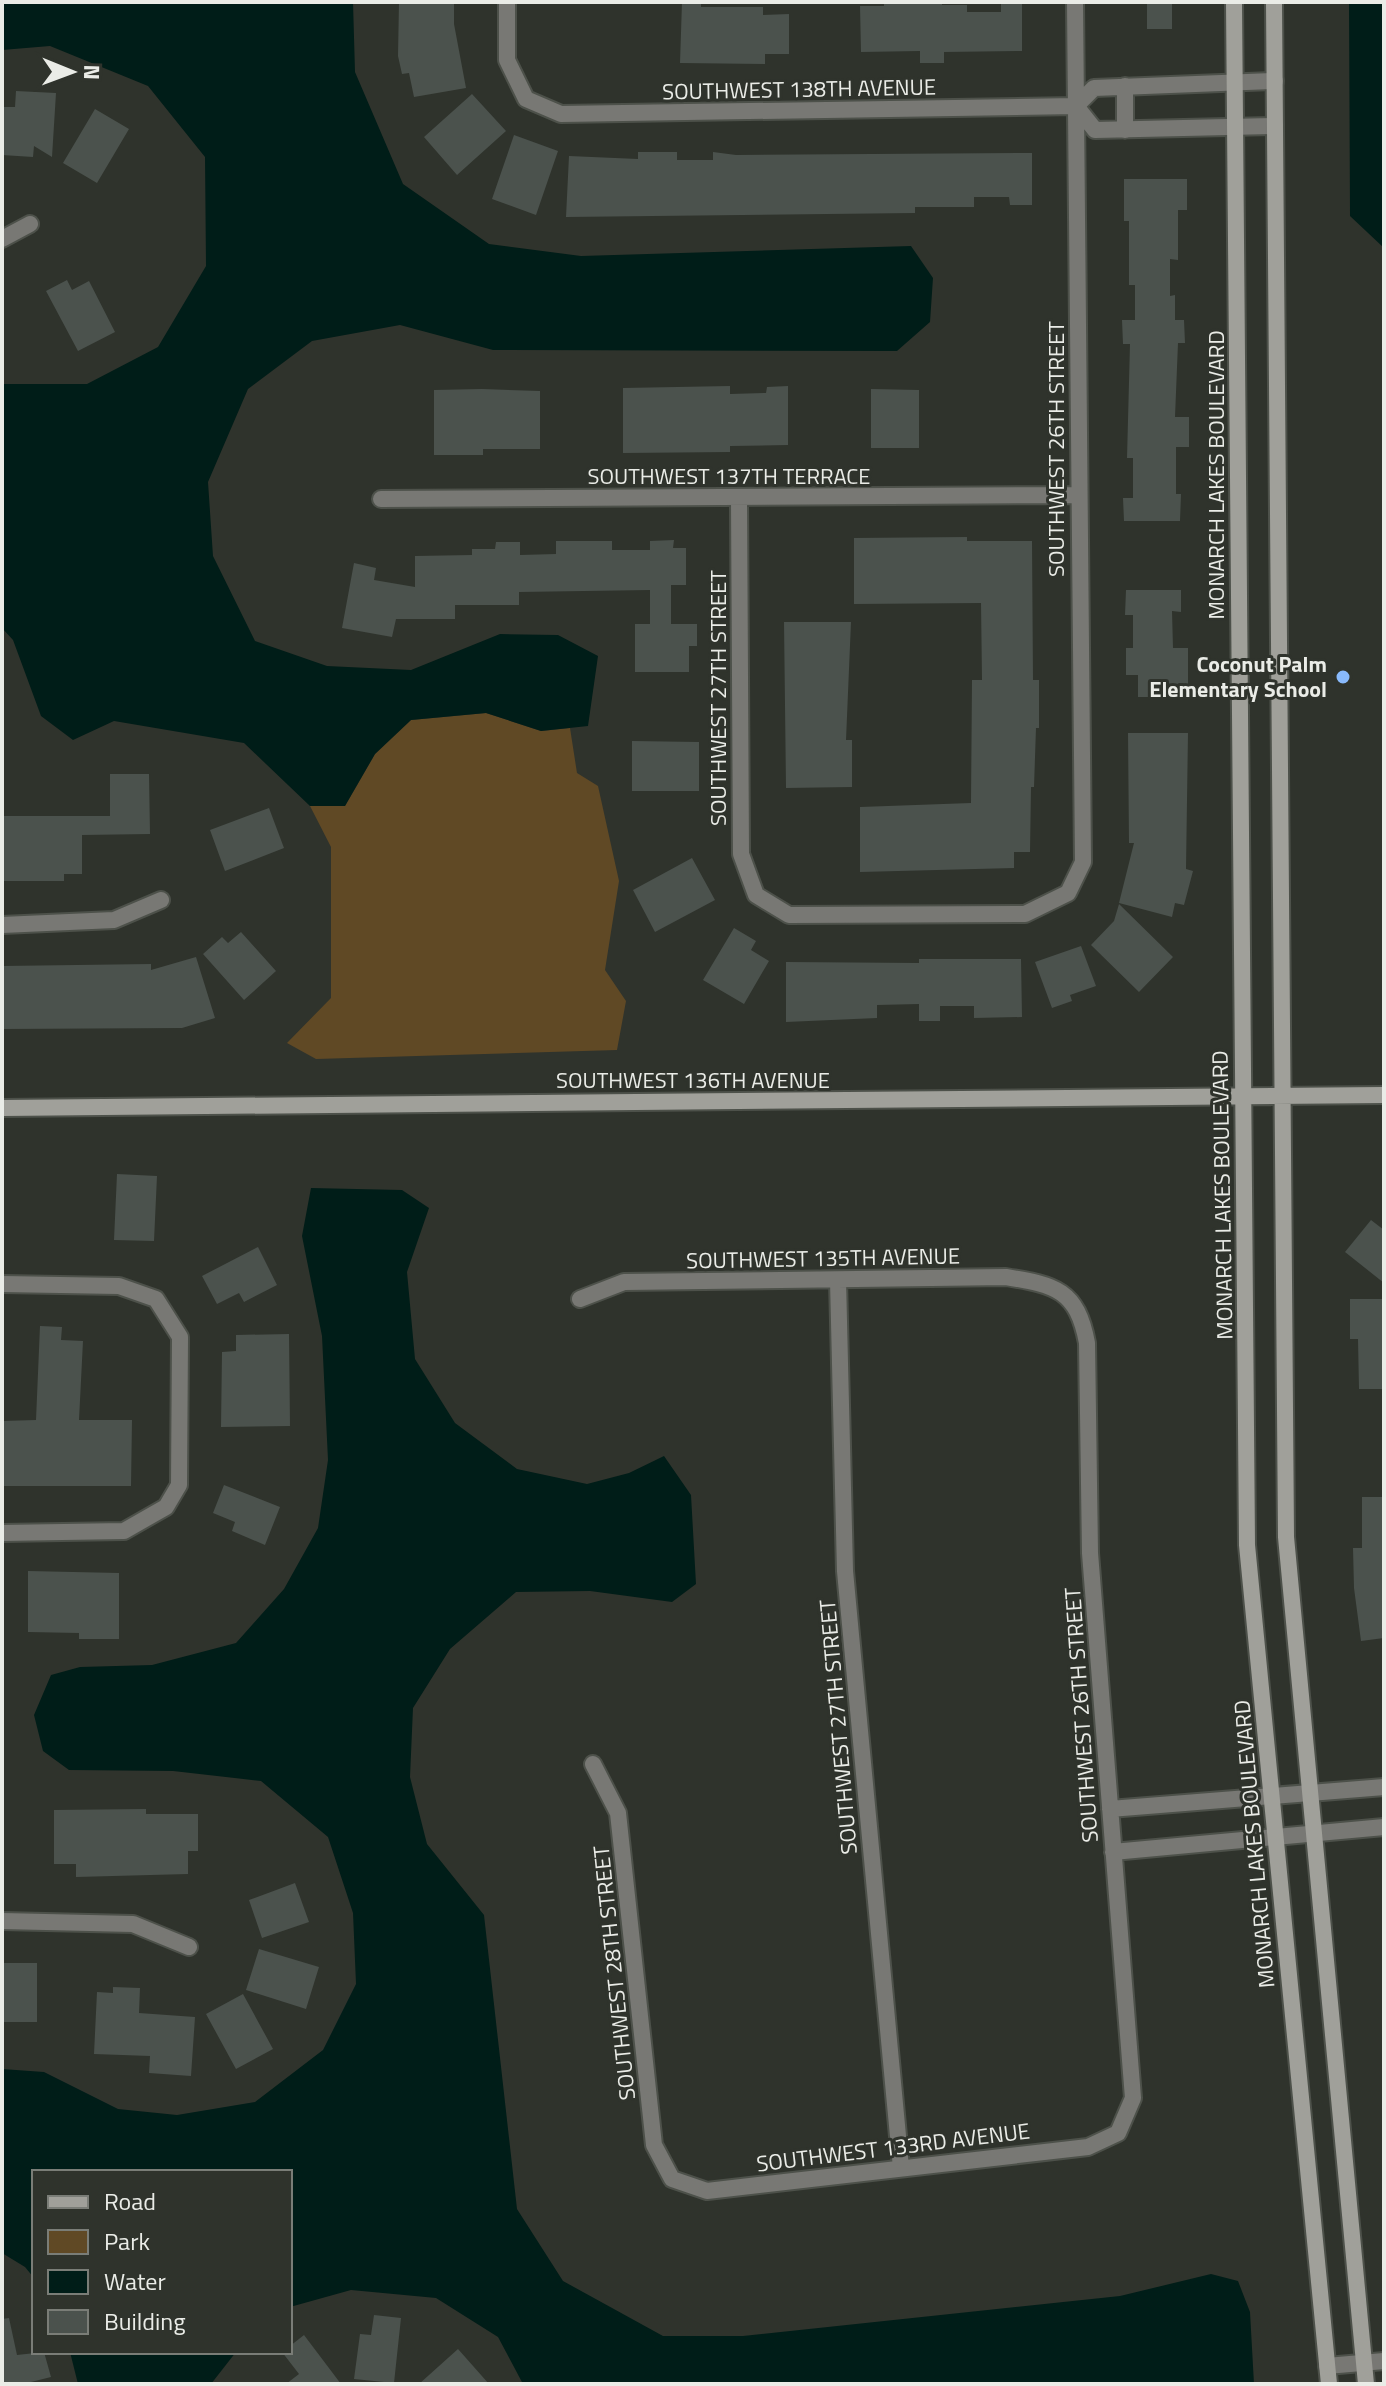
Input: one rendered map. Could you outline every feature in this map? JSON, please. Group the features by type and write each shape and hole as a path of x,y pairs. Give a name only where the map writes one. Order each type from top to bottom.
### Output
{"street":[{"name":"SOUTHWEST 138TH AVENUE","path":"507,2 507,60 526,99 561,114 1076,106 1094,88 1275,81"},
{"name":"SOUTHWEST 26TH STREET","path":"756,895 789,915 1025,914 1068,893 1083,862 1077,495 1075,2"},
{"name":"MONARCH LAKES BOULEVARD","path":"1234,2 1247,1545 1329,2384"},
{"path":"1274,2 1286,1537 1366,2384"},
{"path":"1125,86 1125,130"},
{"path":"1076,106 1095,130 1275,126"},
{"path":"2,239 30,224"},
{"name":"SOUTHWEST 137TH TERRACE","path":"381,499 1077,495"},
{"name":"SOUTHWEST 27TH STREET","path":"739,499 741,854 756,895"},
{"path":"2,925 114,920 161,900"},
{"name":"SOUTHWEST 136TH AVENUE","path":"2,1108 1384,1095"},
{"name":"SOUTHWEST 135TH AVENUE","path":"580,1299 624,1282 1006,1277 1045,1284 1067,1295"},
{"name":"SOUTHWEST 27TH STREET","path":"838,1280 845,1571 901,2168"},
{"path":"2,1284 119,1286 156,1299 180,1337 179,1485 166,1507 124,1531 2,1533"},
{"name":"SOUTHWEST 26TH STREET","path":"1067,1295 1082,1314 1087,1343 1090,1553 1133,2098 1118,2133"},
{"name":"SOUTHWEST 28TH STREET","path":"593,1764 618,1813 654,2145 672,2179"},
{"path":"1110,1809 1384,1787"},
{"path":"1113,1852 1384,1827"},
{"path":"2,1921 133,1924 189,1947"},
{"name":"SOUTHWEST 133RD AVENUE","path":"672,2179 707,2191 1088,2147 1118,2133"},
{"path":"1327,2366 1384,2361"}],"green space":[{"path":"486,713 541,731 570,728 577,773 598,786 619,881 605,970 626,1001 617,1050 316,1059 287,1043 331,998 331,847 310,806 345,806 375,754 411,720"}],"water":[{"path":"2,2 353,2 355,72 403,184 489,244 581,256 911,246 933,278 930,322 897,351 493,350 400,325 312,341 248,389 208,482 213,556 255,641 327,666 411,670 500,634 558,635 598,656 588,726 541,731 486,713 411,720 375,754 345,806 310,806 244,743 114,721 73,740 41,716 13,640 2,628 2,384 87,384 158,347 206,266 205,157 148,86 50,46 2,50"},
{"path":"1349,2 1384,2 1384,248 1350,216"},
{"path":"311,1188 402,1190 429,1208 407,1272 415,1359 455,1423 517,1469 587,1484 629,1473 664,1456 691,1495 696,1584 672,1602 590,1591 516,1592 450,1649 413,1708 410,1777 427,1844 484,1915 517,2209 563,2281 663,2336 743,2336 1120,2296 1211,2274 1238,2281 1250,2312 1254,2384 523,2384 498,2337 436,2298 351,2290 292,2306 292,2170 32,2170 32,2276 25,2267 2,2253 2,2069 44,2072 118,2109 177,2115 255,2102 323,2050 356,1984 353,1913 328,1837 261,1781 173,1771 69,1770 43,1751 34,1715 51,1675 80,1667 152,1665 236,1643 284,1589 318,1528 328,1460 322,1336 302,1236"},
{"path":"70,2354 234,2354 211,2384 78,2384"}],"building":[{"path":"399,2 454,2 454,24 466,88 414,97 409,73 402,74 398,56"},
{"path":"682,2 701,2 701,7 763,7 763,15 789,14 789,54 765,54 765,64 680,63"},
{"path":"884,2 942,2 942,5 967,5 967,12 1001,12 1001,2 1022,2 1022,51 944,52 944,63 920,63 920,51 861,52 860,6 884,6"},
{"path":"1147,2 1172,2 1172,29 1147,29"},
{"path":"16,91 56,93 52,157 34,146 33,157 2,155 2,107 15,107"},
{"path":"472,94 506,131 457,175 424,137"},
{"path":"95,109 129,129 97,183 63,163"},
{"path":"514,135 558,151 536,215 492,199"},
{"path":"638,152 677,152 677,160 713,160 713,152 736,155 1032,153 1032,205 1010,205 1009,197 974,197 974,207 915,207 915,213 566,217 569,156 638,159"},
{"path":"1124,179 1187,179 1187,210 1178,210 1178,260 1170,259 1170,296 1175,295 1175,320 1184,320 1185,343 1178,343 1175,417 1189,417 1189,447 1176,447 1176,494 1181,494 1180,521 1124,521 1123,498 1133,498 1133,458 1127,458 1130,344 1123,344 1122,320 1135,320 1135,285 1129,285 1129,221 1124,221"},
{"path":"67,280 72,290 89,281 115,332 78,351 46,291"},
{"path":"730,386 730,394 766,393 767,387 788,386 788,445 730,446 730,452 623,453 623,388"},
{"path":"871,389 919,390 919,448 871,448"},
{"path":"434,390 540,391 540,449 483,449 483,455 434,455"},
{"path":"967,537 967,541 1032,541 1033,680 1039,680 1039,728 1036,728 1034,787 1031,787 1030,852 1014,852 1014,868 860,872 860,807 971,803 972,680 982,680 981,603 854,604 854,538"},
{"path":"674,540 673,548 686,548 686,585 671,585 671,624 697,624 697,646 689,646 689,672 635,672 635,624 650,624 650,590 519,592 519,605 455,605 455,619 396,619 392,637 342,628 354,563 376,568 374,580 415,587 415,556 472,555 472,549 495,549 496,542 520,542 520,555 556,554 556,541 612,541 612,550 650,550 650,541"},
{"path":"1126,590 1181,590 1181,612 1172,611 1173,648 1188,648 1188,697 1138,697 1138,675 1126,675 1126,648 1133,648 1133,615 1125,615"},
{"path":"784,622 851,622 846,740 852,740 852,787 786,788"},
{"path":"1128,733 1188,733 1186,869 1193,871 1184,905 1175,903 1172,917 1119,903 1134,843 1129,843"},
{"path":"632,741 699,742 699,791 632,791"},
{"path":"110,774 149,774 150,834 82,835 82,874 64,874 64,881 2,881 2,816 110,816"},
{"path":"269,808 284,848 225,871 210,830"},
{"path":"692,858 715,900 655,932 633,890"},
{"path":"1119,904 1173,957 1139,992 1091,945 1114,921"},
{"path":"734,928 756,941 751,950 769,961 744,1004 703,980"},
{"path":"241,932 276,971 244,1000 203,954 222,937 228,943"},
{"path":"1081,946 1096,986 1070,995 1072,1001 1052,1008 1035,962"},
{"path":"196,957 215,1018 182,1028 2,1029 2,966 151,964 151,970"},
{"path":"919,959 1021,959 1022,1017 974,1018 974,1006 940,1006 940,1021 919,1021 919,1004 877,1005 877,1018 786,1022 786,962 919,963"},
{"path":"117,1174 157,1176 154,1241 114,1240"},
{"path":"1371,1220 1384,1230 1384,1283 1345,1252"},
{"path":"258,1247 277,1285 244,1302 239,1293 217,1304 202,1276"},
{"path":"1350,1299 1384,1299 1384,1389 1359,1389 1358,1339 1350,1339"},
{"path":"40,1326 62,1327 61,1340 83,1341 79,1420 132,1420 131,1486 2,1486 2,1421 36,1420"},
{"path":"289,1334 290,1426 221,1427 222,1352 236,1351 236,1335"},
{"path":"224,1485 280,1507 265,1545 232,1531 235,1522 213,1513"},
{"path":"1362,1497 1384,1497 1384,1638 1361,1641 1354,1588 1353,1548 1362,1548"},
{"path":"28,1571 119,1573 119,1639 79,1639 79,1633 28,1632"},
{"path":"146,1809 146,1814 198,1814 198,1851 188,1851 188,1874 76,1877 76,1864 54,1864 54,1810"},
{"path":"295,1883 309,1922 262,1938 249,1900"},
{"path":"259,1949 319,1967 306,2009 246,1990"},
{"path":"4,1963 37,1963 37,2022 2,2022"},
{"path":"113,1987 140,1988 139,2013 195,2017 191,2076 149,2073 150,2056 94,2054 97,1992 113,1993"},
{"path":"243,1994 273,2049 236,2069 206,2014"},
{"path":"374,2315 401,2318 394,2383 354,2379 360,2334 371,2335"},
{"path":"9,2318 17,2355 45,2354 51,2377 23,2384 2,2384 2,2319"},
{"path":"304,2335 341,2384 286,2384 299,2374 284,2354 292,2354 292,2344"},
{"path":"458,2349 489,2384 419,2384"}],"place":[{"name":"Coconut Palm Elementary School","path":"1343,677"}]}
